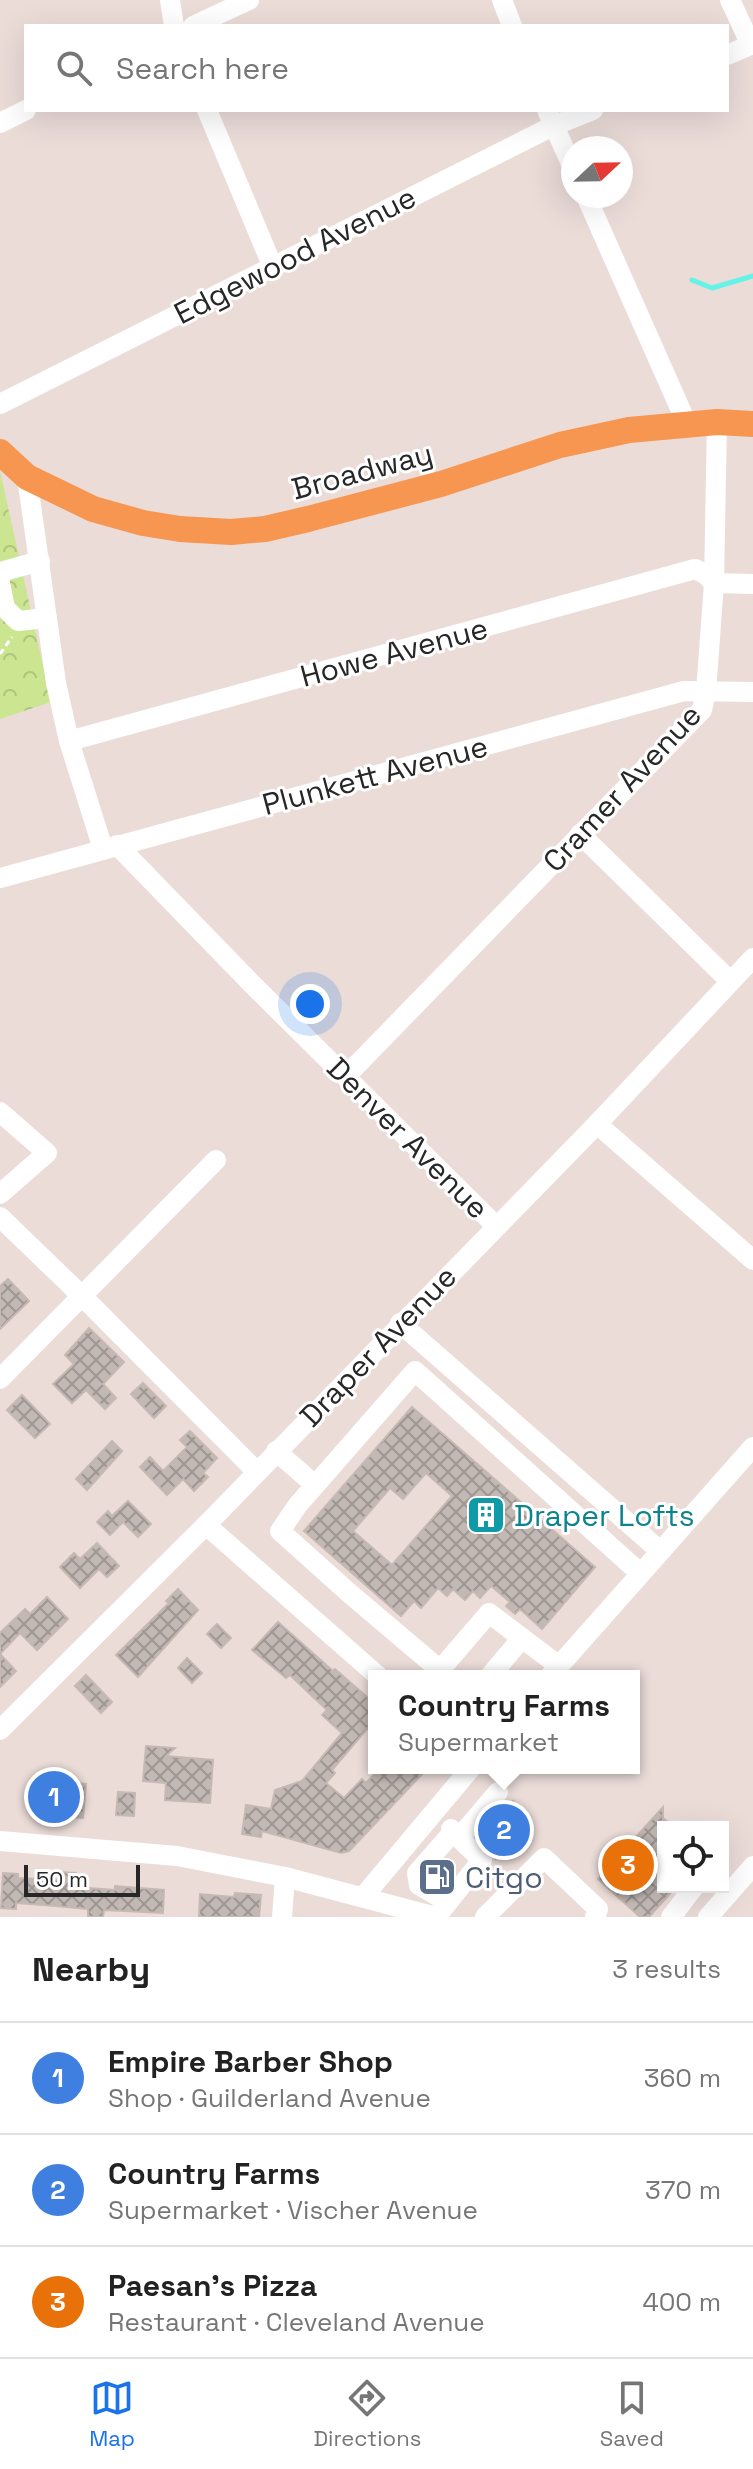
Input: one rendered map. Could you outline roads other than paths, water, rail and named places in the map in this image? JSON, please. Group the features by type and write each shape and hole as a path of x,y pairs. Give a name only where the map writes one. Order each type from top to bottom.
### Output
{"main road":[{"name":"Broadway","path":"0,452 27,477 93,509 143,523 231,532 265,529 441,484 560,445 629,430 717,422 753,424"}],"street":[{"path":"170,0 174,24"},
{"path":"197,24 249,0"},
{"path":"502,0 511,24"},
{"path":"729,54 752,45 730,0"},
{"path":"0,123 24,111"},
{"path":"208,112 272,265"},
{"name":"Edgewood Avenue","path":"0,404 550,118 582,112"},
{"path":"550,118 561,142"},
{"path":"591,208 687,424"},
{"name":"Cramer Avenue","path":"346,1076 702,710 714,583 717,422"},
{"name":"Denver Avenue","path":"27,477 56,683 69,741 110,847 496,1226"},
{"path":"0,572 40,561"},
{"name":"Howe Avenue","path":"69,741 695,569 714,583"},
{"path":"0,583 5,608 18,621 47,618"},
{"path":"714,583 753,584"},
{"name":"Plunkett Avenue","path":"0,878 684,691 753,692"},
{"path":"580,834 730,981"},
{"name":"Draper Avenue","path":"0,1730 206,1525 597,1124 753,958"},
{"path":"0,1112 47,1153 0,1194"},
{"path":"597,1124 753,1260"},
{"path":"0,1379 216,1160"},
{"path":"0,1217 256,1471"},
{"path":"400,1323 659,1550"},
{"path":"441,1670 280,1531 315,1485 415,1371 640,1573"},
{"path":"556,1670 753,1447"},
{"path":"276,1451 315,1485"},
{"path":"206,1525 371,1670"},
{"path":"446,1670 489,1613 522,1638 554,1670"},
{"path":"495,1670 522,1638"},
{"path":"363,1897 466,1774"},
{"path":"442,1910 419,1885 417,1873 498,1792"},
{"path":"434,1812 482,1860 442,1910"},
{"path":"0,1841 177,1856 285,1877 363,1897 442,1910"},
{"path":"408,1843 427,1861"},
{"path":"485,1917 544,1858 601,1914"},
{"path":"708,1917 730,1878 753,1866"},
{"path":"282,1917 285,1877"},
{"path":"671,1917 689,1893"}],"waterway":[{"path":"692,280 712,288 753,276"}],"place":[{"name":"Draper Lofts","path":"486,1515"},
{"name":"Empire Barber Shop","path":"54,1797"},
{"name":"Country Farms","path":"504,1830"},
{"name":"Paesan's Pizza","path":"628,1865"},
{"name":"Citgo","path":"437,1877"}]}
